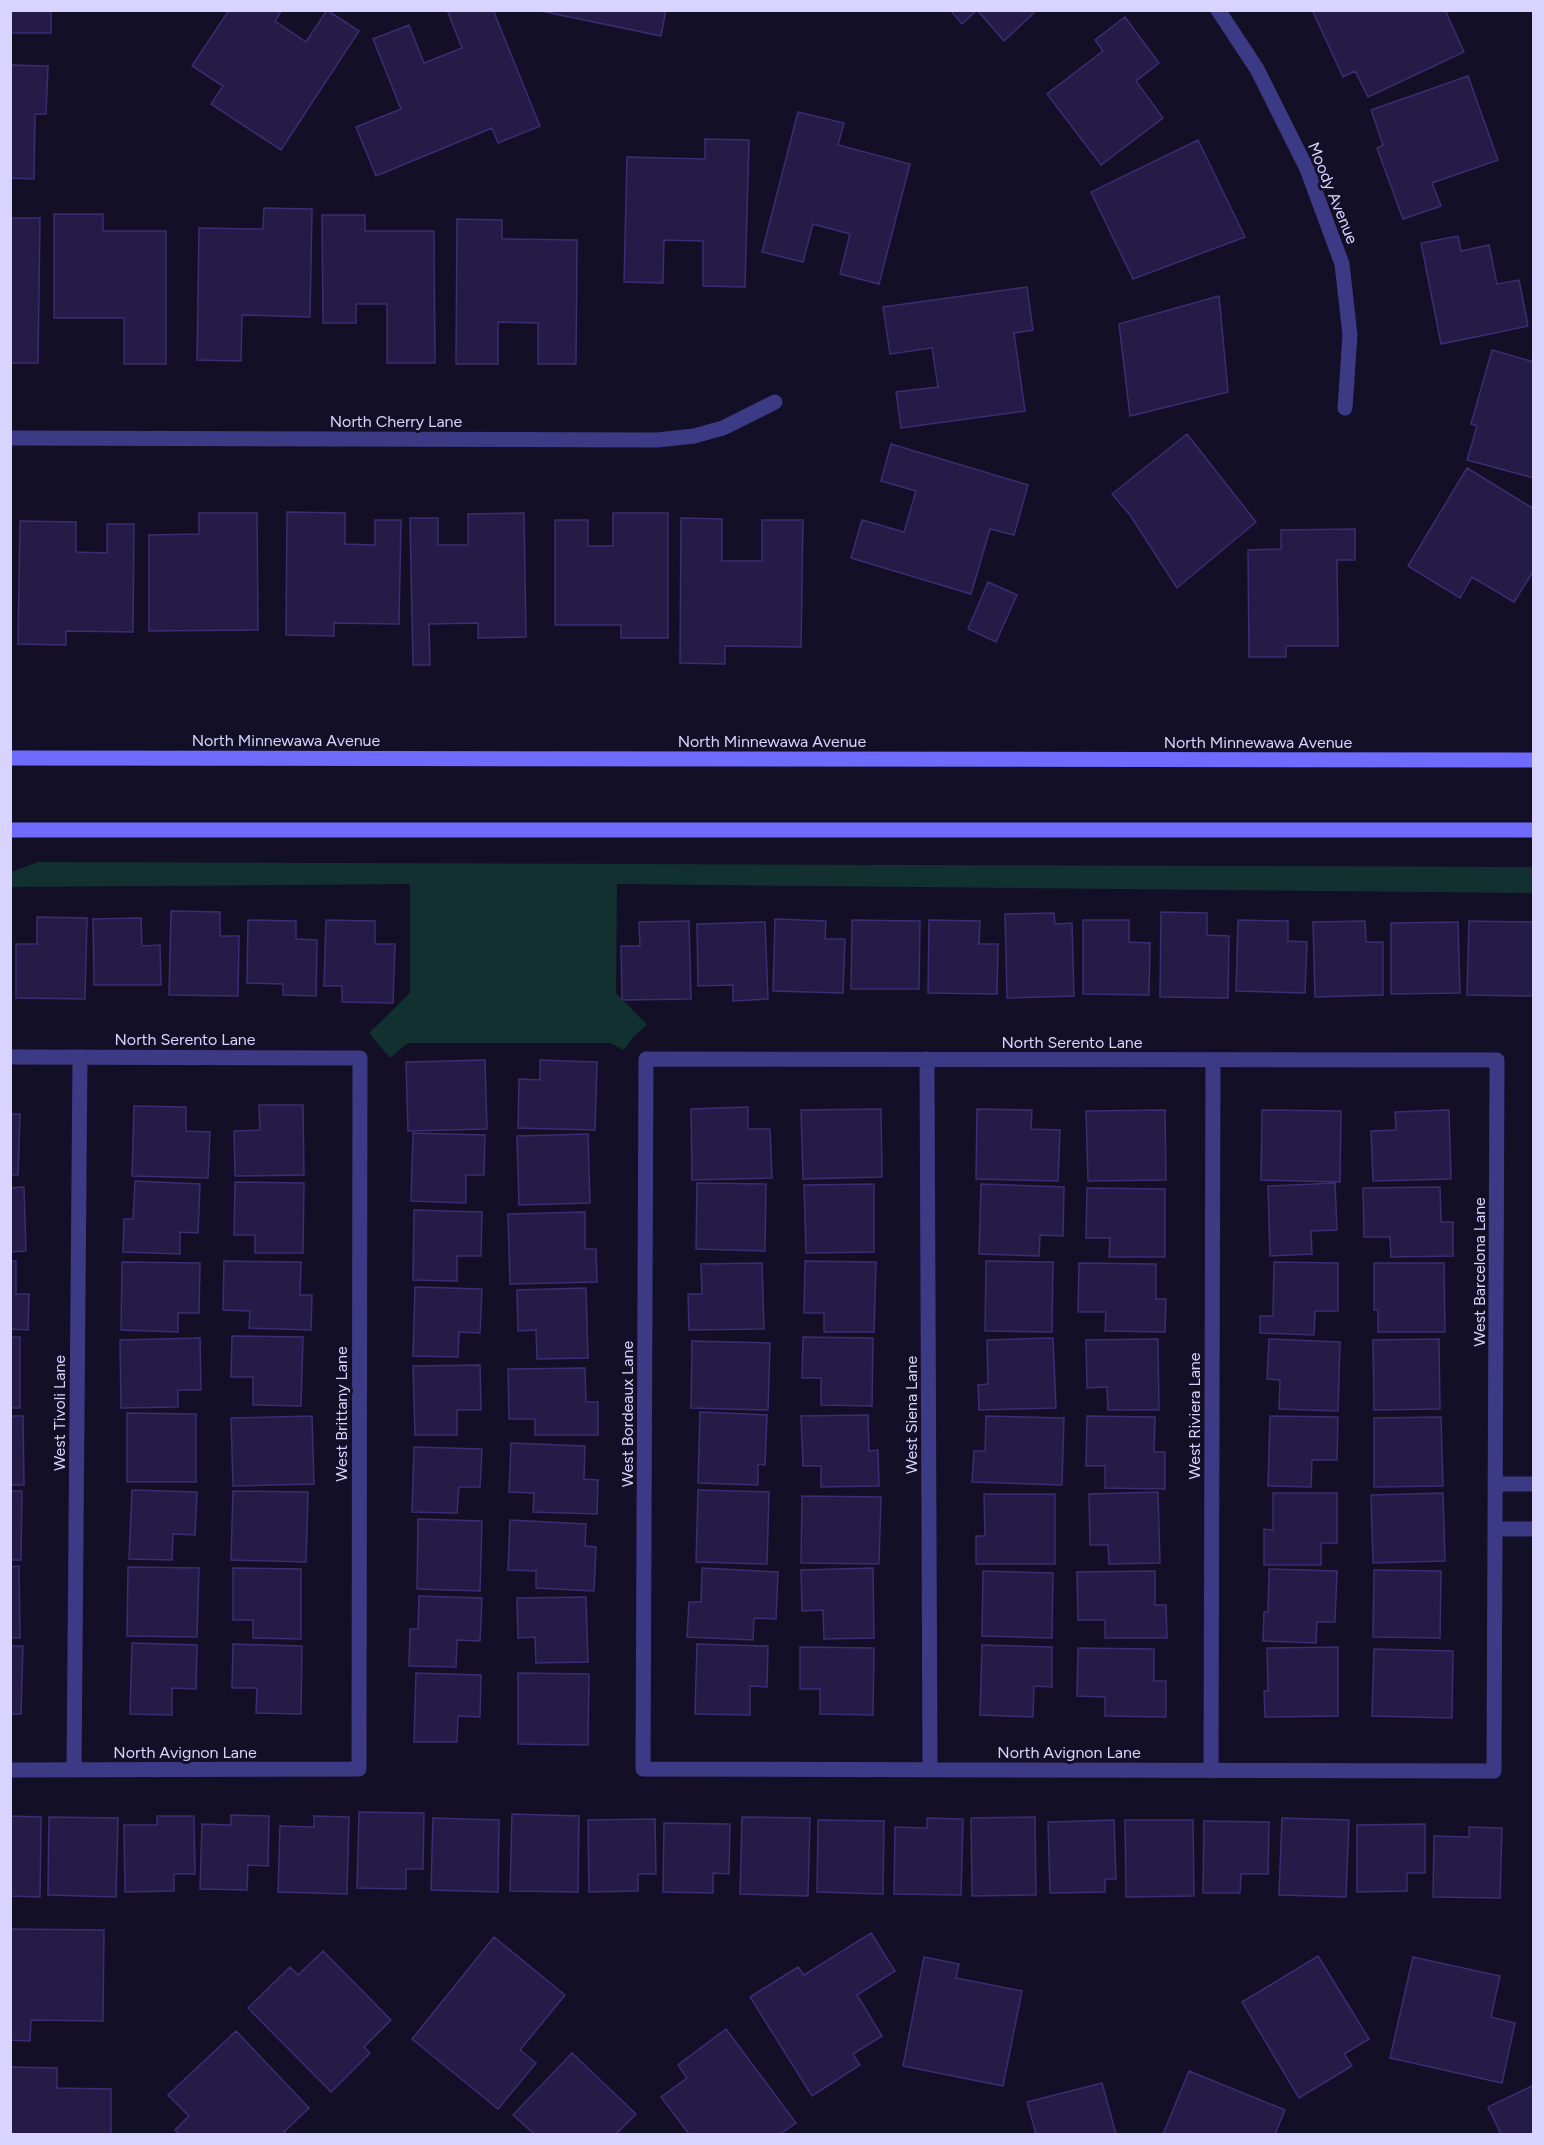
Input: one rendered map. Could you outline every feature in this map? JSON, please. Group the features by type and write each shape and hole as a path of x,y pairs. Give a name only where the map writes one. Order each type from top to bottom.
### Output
{"main road":[{"name":"North Minnewawa Avenue","path":"10,758 1533,760"},
{"path":"10,830 1533,830"}],"street":[{"name":"Moody Avenue","path":"1218,10 1257,69 1307,169 1342,264 1350,335 1345,408"},
{"name":"North Cherry Lane","path":"10,438 657,440 694,436 723,428 775,402"},
{"name":"North Serento Lane","path":"10,1057 360,1058"},
{"name":"West Tivoli Lane","path":"74,1770 80,1057"},
{"name":"West Brittany Lane","path":"359,1769 360,1058"},
{"name":"North Serento Lane","path":"646,1059 1497,1060"},
{"name":"West Bordeaux Lane","path":"643,1769 646,1059"},
{"name":"West Siena Lane","path":"927,1059 930,1770"},
{"name":"West Riviera Lane","path":"1210,1771 1213,1060"},
{"name":"West Barcelona Lane","path":"1494,1771 1497,1060"},
{"path":"1497,1484 1533,1484"},
{"path":"1496,1529 1533,1529"},
{"name":"North Avignon Lane","path":"10,1770 359,1769"},
{"name":"North Avignon Lane","path":"643,1769 1494,1771"}],"green space":[{"path":"38,862 1534,867 1533,893 617,884 616,993 647,1025 634,1036 624,1050 610,1043 408,1043 390,1058 369,1033 410,993 410,884 11,887 11,872"}],"building":[{"path":"10,10 51,10 51,33 10,33"},
{"path":"229,10 282,10 275,21 306,42 327,10 359,31 281,150 211,104 223,86 192,66"},
{"path":"447,10 493,10 540,126 498,143 492,128 376,176 356,127 401,109 373,39 409,25 424,63 462,48"},
{"path":"536,10 666,10 661,36"},
{"path":"950,10 977,10 962,24"},
{"path":"977,10 1037,10 1004,41"},
{"path":"1318,10 1445,10 1464,52 1368,97 1355,71 1343,77 1313,12"},
{"path":"1125,17 1159,63 1136,81 1163,118 1101,165 1047,94 1103,51 1095,40"},
{"path":"10,65 48,66 46,114 35,114 34,179 10,178"},
{"path":"1468,76 1498,160 1432,183 1441,206 1403,219 1377,148 1383,145 1371,110"},
{"path":"798,112 844,123 838,145 910,164 879,284 840,274 850,234 813,224 803,262 762,252"},
{"path":"705,139 749,140 745,287 703,286 703,241 664,240 663,283 624,282 627,157 705,159"},
{"path":"1198,140 1245,237 1133,279 1091,192"},
{"path":"264,208 312,209 310,317 242,315 241,361 197,360 199,228 263,229"},
{"path":"54,214 103,214 103,231 166,231 166,364 124,364 124,318 54,318"},
{"path":"322,215 365,215 365,231 434,231 435,363 387,363 387,304 356,304 356,323 323,323"},
{"path":"10,218 40,218 38,363 10,363"},
{"path":"457,219 502,220 502,239 577,240 576,364 538,364 538,323 498,322 498,364 456,364"},
{"path":"1458,236 1461,251 1489,245 1497,284 1519,280 1528,326 1441,344 1421,243"},
{"path":"1027,287 1033,330 1014,333 1025,411 901,428 896,392 938,387 932,348 890,354 883,307"},
{"path":"1219,296 1228,392 1130,416 1119,324"},
{"path":"1492,350 1534,362 1534,478 1467,460 1477,426 1471,424"},
{"path":"1187,434 1256,522 1177,588 1130,515 1112,494"},
{"path":"891,444 1028,485 1014,535 990,529 971,594 851,558 862,520 904,532 916,491 881,481"},
{"path":"1467,468 1534,509 1534,570 1514,602 1472,577 1460,598 1408,566"},
{"path":"287,512 345,513 345,544 375,545 375,520 401,520 399,624 334,623 334,636 286,635"},
{"path":"199,513 257,513 258,630 149,631 149,535 199,534"},
{"path":"524,513 526,637 478,638 478,623 429,624 430,665 413,665 410,518 438,518 438,545 468,545 468,514"},
{"path":"613,513 668,513 668,638 621,638 621,625 555,625 555,520 588,520 588,546 613,546"},
{"path":"681,518 722,519 722,561 762,561 762,520 803,520 801,647 725,646 725,664 680,663"},
{"path":"20,521 76,522 76,552 107,553 107,524 134,524 133,632 66,631 66,645 18,644"},
{"path":"1355,529 1355,560 1337,560 1338,646 1286,646 1286,657 1249,657 1248,550 1281,549 1281,530"},
{"path":"988,582 1017,595 996,642 968,629"},
{"path":"171,911 220,912 220,936 239,936 238,996 169,995"},
{"path":"1161,912 1207,913 1207,935 1229,936 1228,998 1160,997"},
{"path":"1054,913 1055,924 1072,923 1074,996 1007,998 1005,914"},
{"path":"37,917 87,918 85,999 16,998 16,944 37,944"},
{"path":"141,918 142,946 160,945 161,985 94,985 93,919"},
{"path":"775,919 826,921 825,939 845,939 843,993 773,991"},
{"path":"248,920 296,921 296,939 317,940 316,996 283,995 283,984 247,983"},
{"path":"326,920 375,921 375,944 395,944 393,1003 342,1002 342,986 324,986"},
{"path":"852,920 920,921 919,989 851,989"},
{"path":"929,920 980,921 979,944 998,944 997,994 928,993"},
{"path":"1083,920 1129,920 1129,942 1150,943 1149,995 1083,994"},
{"path":"1238,920 1288,921 1288,941 1307,942 1305,993 1236,991"},
{"path":"689,921 691,999 622,1000 621,946 640,946 639,922"},
{"path":"1365,921 1366,942 1383,942 1383,995 1315,997 1313,922"},
{"path":"1469,921 1534,922 1534,996 1467,995"},
{"path":"765,922 768,999 733,1001 733,985 698,986 697,924"},
{"path":"1458,922 1460,993 1391,994 1391,923"},
{"path":"485,1060 487,1129 408,1131 406,1062"},
{"path":"540,1060 597,1062 595,1130 518,1128 519,1079 540,1080"},
{"path":"259,1105 303,1105 304,1175 235,1176 234,1131 260,1130"},
{"path":"134,1106 186,1107 186,1131 210,1132 208,1178 132,1176"},
{"path":"748,1107 748,1129 770,1129 772,1178 692,1180 691,1109"},
{"path":"881,1109 882,1177 803,1179 801,1110"},
{"path":"977,1109 1032,1110 1031,1129 1060,1130 1058,1181 976,1179"},
{"path":"1165,1110 1166,1180 1088,1181 1086,1111"},
{"path":"1262,1110 1341,1111 1340,1182 1261,1180"},
{"path":"1449,1110 1451,1179 1373,1181 1371,1131 1396,1130 1395,1112"},
{"path":"10,1114 20,1114 18,1175 10,1175"},
{"path":"413,1133 485,1135 484,1175 466,1175 466,1203 411,1201"},
{"path":"588,1134 590,1203 519,1205 517,1136"},
{"path":"135,1181 200,1184 198,1233 180,1232 180,1254 123,1252 124,1219 133,1219"},
{"path":"235,1182 304,1183 303,1253 255,1253 255,1235 234,1235"},
{"path":"697,1183 766,1184 765,1251 696,1249"},
{"path":"1335,1183 1337,1230 1311,1231 1312,1254 1270,1256 1268,1186"},
{"path":"874,1184 874,1252 806,1253 804,1185"},
{"path":"981,1184 1064,1187 1063,1236 1040,1235 1039,1256 979,1254"},
{"path":"24,1187 26,1251 10,1252 10,1188"},
{"path":"1440,1187 1441,1222 1453,1222 1453,1256 1391,1257 1390,1237 1364,1237 1363,1188"},
{"path":"1087,1188 1165,1189 1165,1257 1109,1257 1110,1238 1086,1238"},
{"path":"414,1210 482,1212 481,1256 457,1256 457,1281 413,1280"},
{"path":"585,1212 585,1249 596,1249 597,1282 510,1284 508,1214"},
{"path":"10,1261 16,1261 16,1294 29,1294 28,1330 10,1329"},
{"path":"224,1261 301,1262 300,1295 312,1295 311,1330 249,1328 250,1311 223,1310"},
{"path":"805,1261 876,1262 874,1332 824,1332 824,1313 804,1313"},
{"path":"986,1261 1053,1262 1052,1332 985,1331"},
{"path":"122,1262 200,1263 199,1313 178,1313 178,1332 121,1330"},
{"path":"1274,1262 1338,1263 1338,1311 1315,1311 1314,1335 1260,1333 1260,1316 1273,1316"},
{"path":"762,1263 764,1329 689,1330 688,1294 702,1294 701,1264"},
{"path":"1079,1263 1156,1264 1156,1299 1166,1299 1165,1332 1105,1331 1106,1312 1078,1312"},
{"path":"1374,1263 1444,1263 1445,1332 1378,1332 1378,1310 1374,1310"},
{"path":"415,1287 482,1289 480,1333 459,1332 458,1357 413,1356"},
{"path":"586,1288 588,1358 537,1359 536,1330 518,1331 517,1290"},
{"path":"232,1336 303,1337 301,1406 253,1405 253,1377 231,1377"},
{"path":"10,1337 20,1337 20,1408 10,1408"},
{"path":"803,1337 873,1338 872,1406 821,1405 821,1378 802,1378"},
{"path":"200,1338 201,1390 178,1390 178,1407 121,1408 120,1340"},
{"path":"1053,1338 1056,1408 979,1410 978,1385 988,1384 987,1340"},
{"path":"1158,1339 1159,1410 1108,1410 1107,1387 1087,1388 1086,1340"},
{"path":"1269,1339 1340,1342 1338,1411 1279,1409 1280,1380 1267,1379"},
{"path":"1439,1339 1440,1409 1374,1410 1373,1340"},
{"path":"692,1341 770,1343 768,1410 691,1408"},
{"path":"480,1365 481,1410 457,1410 457,1435 415,1435 413,1366"},
{"path":"585,1368 586,1402 598,1402 598,1435 535,1435 535,1419 509,1419 508,1369"},
{"path":"700,1412 767,1415 765,1465 758,1464 758,1485 698,1483"},
{"path":"127,1413 196,1414 196,1482 127,1482"},
{"path":"868,1415 869,1451 878,1450 879,1486 821,1487 821,1466 803,1466 801,1416"},
{"path":"10,1416 23,1416 24,1485 10,1485"},
{"path":"312,1416 314,1484 233,1486 231,1418"},
{"path":"986,1416 1064,1418 1062,1485 972,1482 974,1451 985,1451"},
{"path":"1087,1416 1155,1417 1154,1452 1165,1452 1165,1489 1105,1488 1105,1466 1086,1466"},
{"path":"1270,1416 1338,1417 1337,1460 1312,1460 1311,1487 1268,1486"},
{"path":"1441,1417 1443,1486 1374,1487 1374,1418"},
{"path":"511,1443 585,1446 584,1479 598,1480 597,1514 533,1512 534,1493 509,1492"},
{"path":"414,1447 482,1449 480,1487 459,1487 457,1513 412,1512"},
{"path":"132,1490 197,1492 195,1535 173,1534 172,1560 129,1559"},
{"path":"698,1490 769,1492 767,1564 696,1562"},
{"path":"10,1491 22,1491 21,1560 10,1560"},
{"path":"233,1491 308,1492 306,1562 231,1560"},
{"path":"1158,1492 1160,1563 1109,1564 1108,1545 1090,1545 1089,1494"},
{"path":"1273,1493 1337,1493 1337,1543 1321,1543 1321,1565 1264,1565 1264,1529 1273,1530"},
{"path":"1443,1493 1445,1561 1373,1563 1371,1495"},
{"path":"984,1494 1055,1494 1055,1564 976,1564 976,1536 985,1536"},
{"path":"802,1496 881,1497 879,1564 801,1563"},
{"path":"418,1519 482,1521 480,1591 417,1589"},
{"path":"510,1520 586,1524 585,1546 596,1547 594,1591 536,1588 536,1571 508,1570"},
{"path":"19,1566 20,1638 10,1638 10,1567"},
{"path":"128,1567 199,1568 197,1637 127,1636"},
{"path":"233,1568 301,1569 301,1639 253,1638 253,1620 233,1620"},
{"path":"702,1568 778,1572 776,1619 754,1618 753,1640 687,1637 689,1602 701,1602"},
{"path":"873,1568 874,1638 824,1639 823,1610 802,1611 801,1570"},
{"path":"1269,1569 1337,1571 1335,1622 1317,1622 1316,1643 1263,1641 1264,1612 1268,1612"},
{"path":"1374,1570 1441,1571 1440,1638 1373,1637"},
{"path":"983,1571 1053,1573 1052,1638 982,1636"},
{"path":"1155,1571 1155,1605 1166,1605 1167,1638 1105,1638 1105,1620 1078,1620 1077,1572"},
{"path":"419,1596 482,1598 480,1641 457,1640 456,1667 409,1666 410,1629 418,1629"},
{"path":"586,1597 588,1662 536,1663 535,1637 518,1638 517,1598"},
{"path":"132,1643 197,1645 196,1689 172,1688 172,1715 130,1714"},
{"path":"233,1644 302,1646 301,1714 256,1713 257,1688 232,1688"},
{"path":"697,1644 768,1646 767,1687 750,1686 750,1715 695,1714"},
{"path":"982,1645 1052,1647 1052,1687 1034,1686 1033,1717 980,1715"},
{"path":"10,1646 23,1646 21,1714 10,1714"},
{"path":"800,1647 874,1648 873,1715 820,1714 820,1689 800,1689"},
{"path":"1338,1647 1338,1716 1265,1717 1264,1691 1268,1691 1267,1648"},
{"path":"1078,1648 1154,1649 1154,1681 1166,1681 1166,1717 1105,1716 1105,1697 1077,1696"},
{"path":"1374,1649 1453,1651 1452,1718 1372,1716"},
{"path":"416,1673 481,1675 480,1717 458,1716 457,1742 414,1742"},
{"path":"518,1673 589,1674 588,1745 518,1744"},
{"path":"359,1812 424,1813 423,1869 406,1869 406,1889 357,1888"},
{"path":"512,1814 579,1816 578,1892 510,1891"},
{"path":"231,1815 269,1816 268,1866 248,1865 247,1890 200,1889 202,1824 231,1825"},
{"path":"10,1816 41,1817 40,1897 10,1896"},
{"path":"157,1816 194,1816 195,1874 174,1874 174,1891 125,1892 124,1825 157,1825"},
{"path":"314,1816 349,1817 347,1894 278,1892 280,1826 314,1827"},
{"path":"49,1817 118,1818 116,1897 48,1895"},
{"path":"742,1817 810,1818 808,1896 740,1894"},
{"path":"1035,1817 1036,1895 972,1896 971,1818"},
{"path":"433,1818 499,1820 498,1892 431,1890"},
{"path":"927,1818 963,1819 961,1895 894,1894 895,1827 927,1828"},
{"path":"1282,1818 1349,1820 1346,1897 1279,1895"},
{"path":"655,1819 656,1874 638,1874 638,1891 589,1892 588,1820"},
{"path":"818,1820 884,1821 883,1894 817,1892"},
{"path":"1114,1820 1116,1879 1105,1879 1105,1892 1050,1893 1048,1822"},
{"path":"1125,1820 1193,1820 1194,1896 1126,1897"},
{"path":"1204,1821 1269,1822 1268,1874 1241,1874 1240,1893 1203,1893"},
{"path":"664,1823 730,1824 729,1874 713,1873 713,1893 663,1892"},
{"path":"1425,1824 1425,1873 1407,1873 1407,1891 1357,1892 1357,1825"},
{"path":"1469,1827 1502,1828 1500,1898 1433,1897 1434,1836 1469,1837"},
{"path":"10,1929 104,1930 103,2021 31,2020 30,2041 10,2040"},
{"path":"871,1933 895,1971 857,1995 882,2036 853,2054 860,2065 812,2096 750,1997 798,1967 804,1975"},
{"path":"494,1937 565,1995 520,2050 536,2063 498,2109 412,2039"},
{"path":"323,1951 391,2020 364,2047 370,2053 331,2092 248,2008 290,1967 298,1975"},
{"path":"1318,1956 1369,2039 1344,2054 1352,2066 1299,2098 1242,2002"},
{"path":"924,1957 959,1964 956,1978 1022,1991 1003,2086 903,2066"},
{"path":"1413,1957 1500,1976 1491,2017 1515,2023 1502,2083 1390,2058"},
{"path":"726,2029 796,2123 780,2134 689,2134 661,2097 687,2078 678,2065"},
{"path":"236,2031 309,2108 284,2132 286,2134 179,2134 175,2130 189,2116 168,2095"},
{"path":"572,2053 636,2114 616,2134 534,2134 513,2115"},
{"path":"10,2067 57,2068 57,2088 111,2089 111,2134 10,2134"},
{"path":"1189,2071 1285,2110 1275,2134 1163,2134"},
{"path":"1102,2083 1116,2134 1036,2134 1027,2102"},
{"path":"1534,2085 1534,2134 1501,2134 1488,2107"}]}
